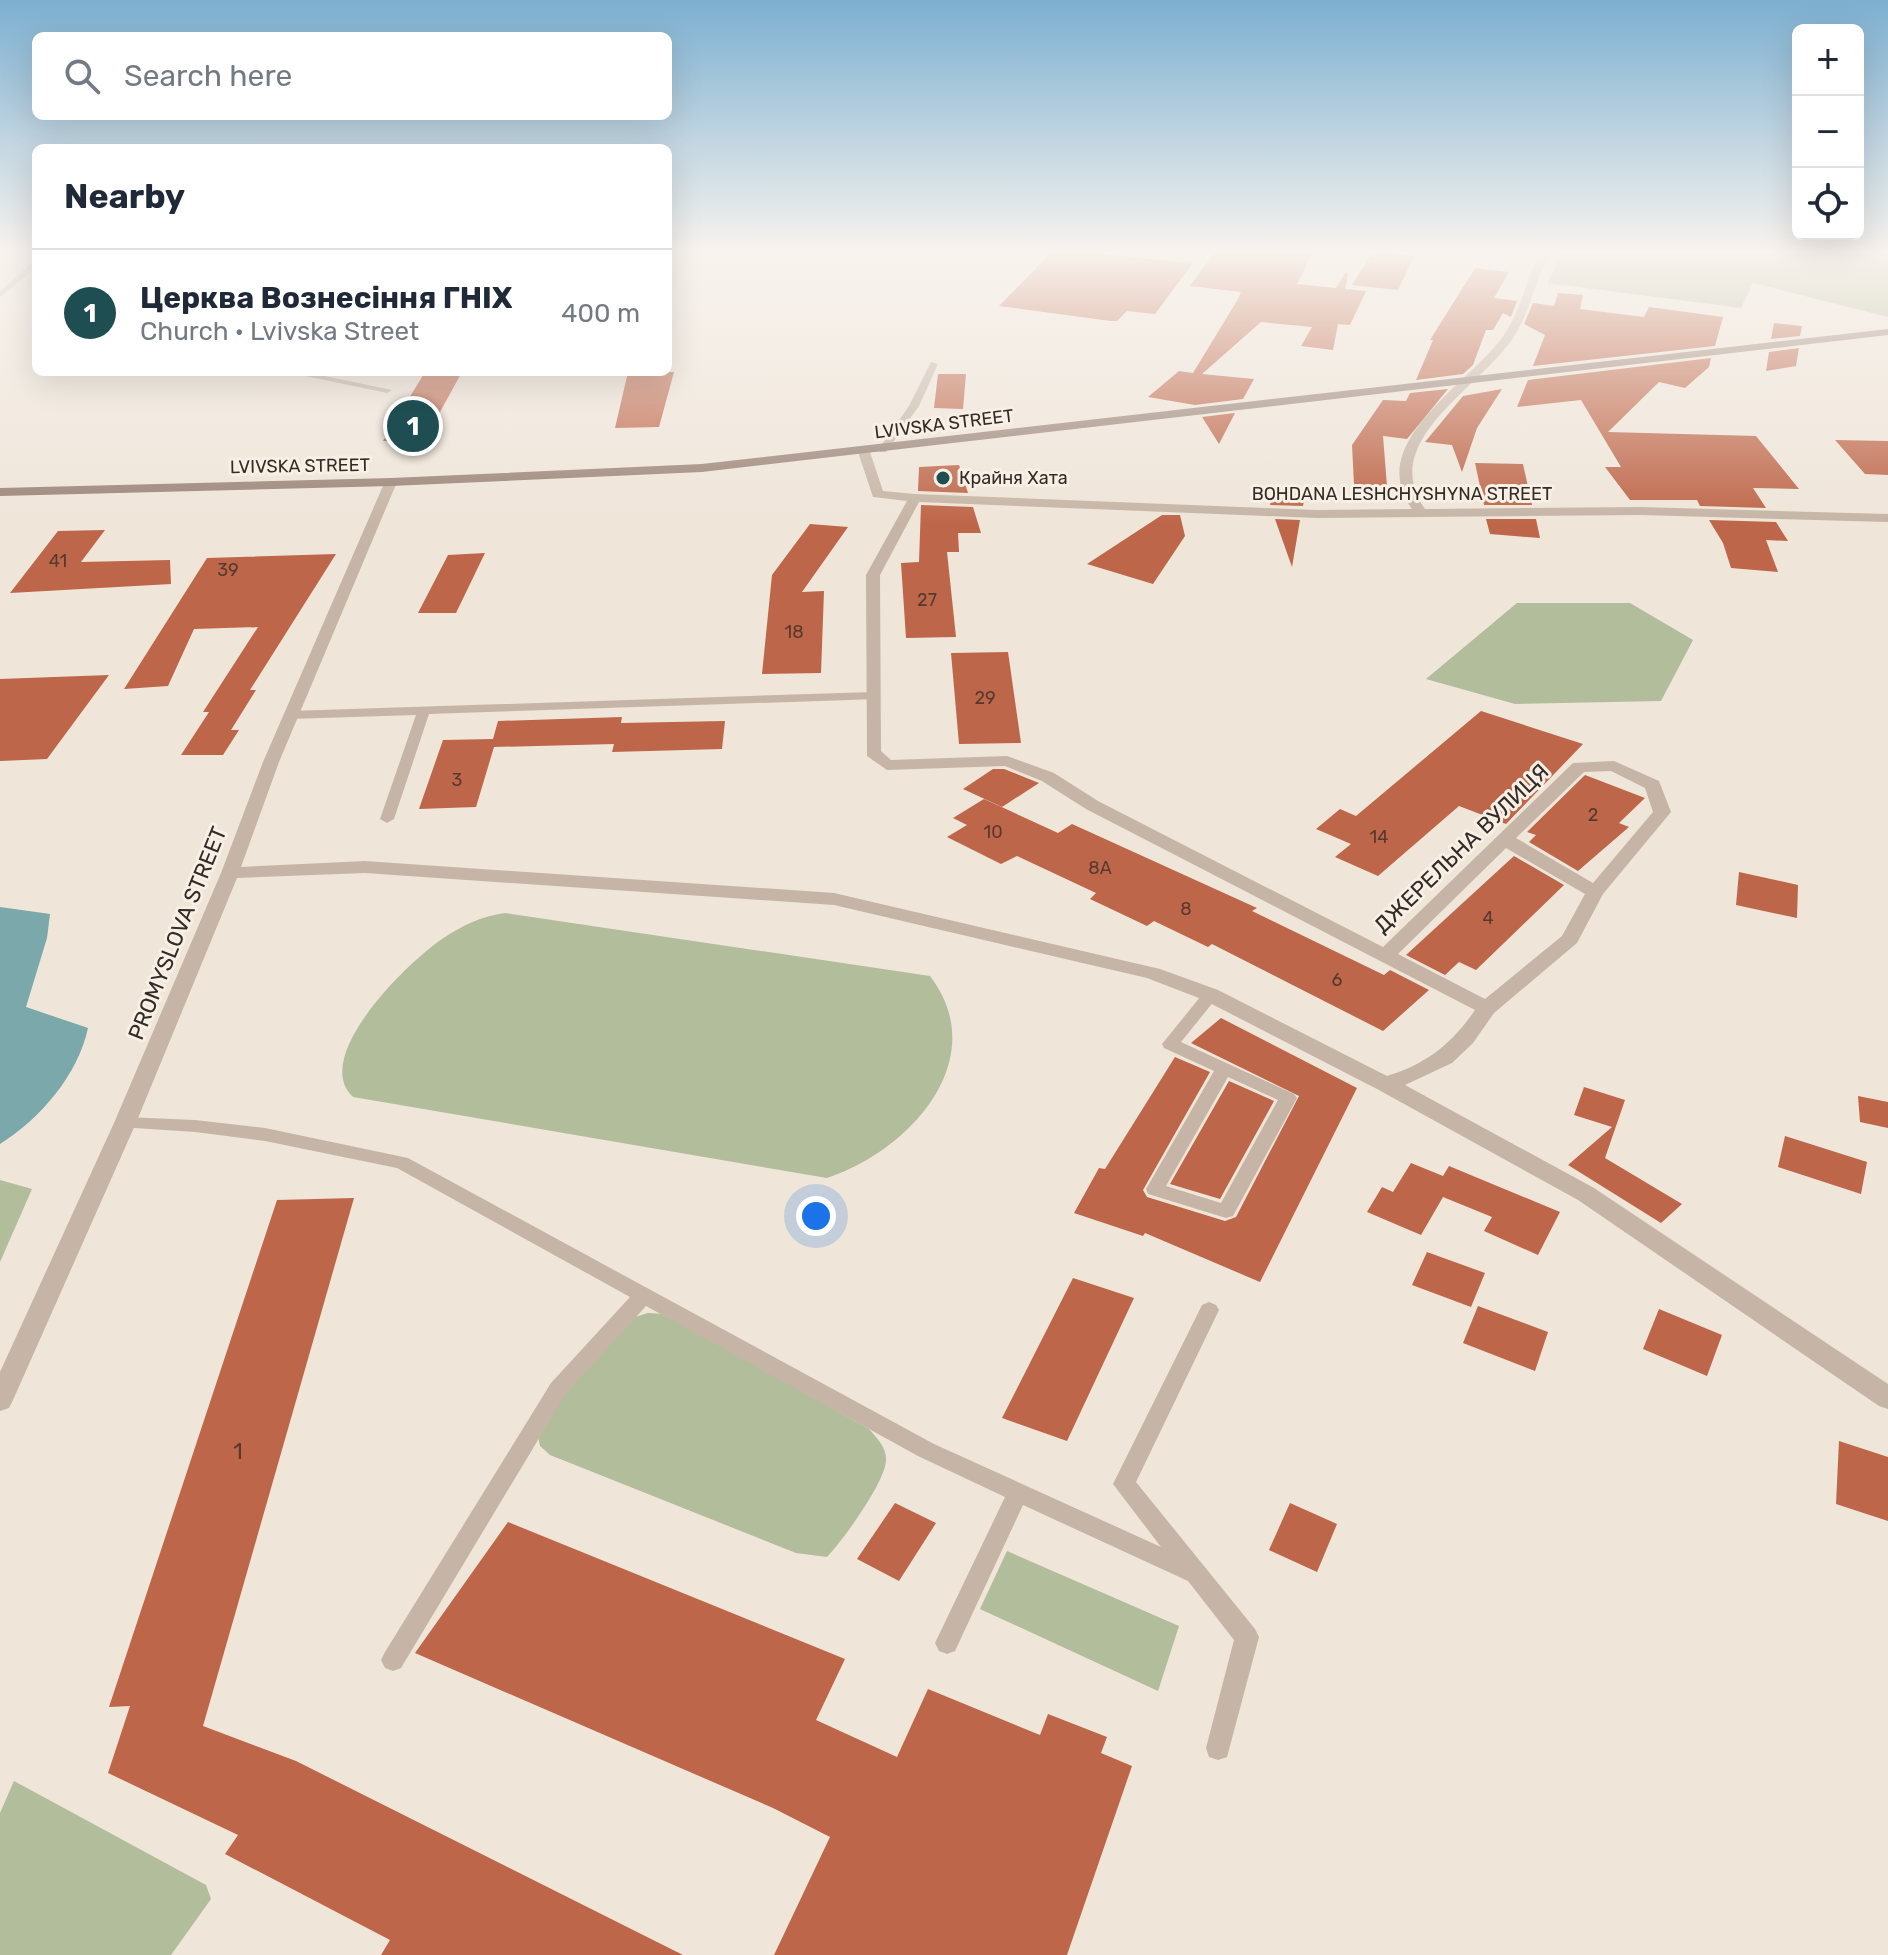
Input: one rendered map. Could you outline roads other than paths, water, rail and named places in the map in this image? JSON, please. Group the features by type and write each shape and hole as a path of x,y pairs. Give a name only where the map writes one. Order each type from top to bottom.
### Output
{"main road":[{"name":"LVIVSKA STREET","path":"0,492 391,482 674,470 883,450 1808,341"}],"street":[{"path":"1420,511 1406,490 1406,461 1420,435 1449,397 1471,380 1504,341"},
{"path":"864,452 878,494 915,498 873,575 873,696"},
{"name":"PROMYSLOVA STREET","path":"0,1400 125,1123 230,873 290,715 391,482"},
{"name":"BOHDANA LESHCHYSHYNA STREET","path":"915,498 1113,504 1245,513 1641,511 1888,518"},
{"name":"ДЖЕРЕЛЬНА ВУЛИЦЯ","path":"873,696 873,752 887,765 1007,761 1048,777 1092,805 1487,1008"},
{"name":"ДЖЕРЕЛЬНА ВУЛИЦЯ","path":"1385,956 1579,767 1614,766 1653,785 1662,812 1595,892 1570,939 1487,1008 1467,1039 1430,1070 1385,1084"},
{"path":"1506,840 1595,892"},
{"path":"230,873 365,867 834,899 1153,973 1211,995 1385,1084 1586,1194 1888,1398"}],"lane":[{"path":"883,450 914,406 934,364"},
{"path":"312,376 387,390"},
{"path":"290,715 873,696"},
{"path":"387,819 424,711"},
{"path":"1211,995 1170,1044 1288,1098 1226,1211 1155,1189 1224,1069"},
{"path":"125,1123 168,1123 315,1141 402,1163 926,1450 1196,1574"},
{"path":"393,1660 558,1389 643,1296"},
{"path":"1209,1310 1124,1484 1247,1637 1218,1748"},
{"path":"947,1643 1018,1493"}],"water":[{"path":"0,907 50,914 47,938 26,1007 88,1028 76,1062 55,1094 29,1122 0,1144"}],"place":[{"name":"Церква Вознесіння ГНІХ","path":"413,426"},
{"name":"Крайня Хата","path":"943,478"}]}
